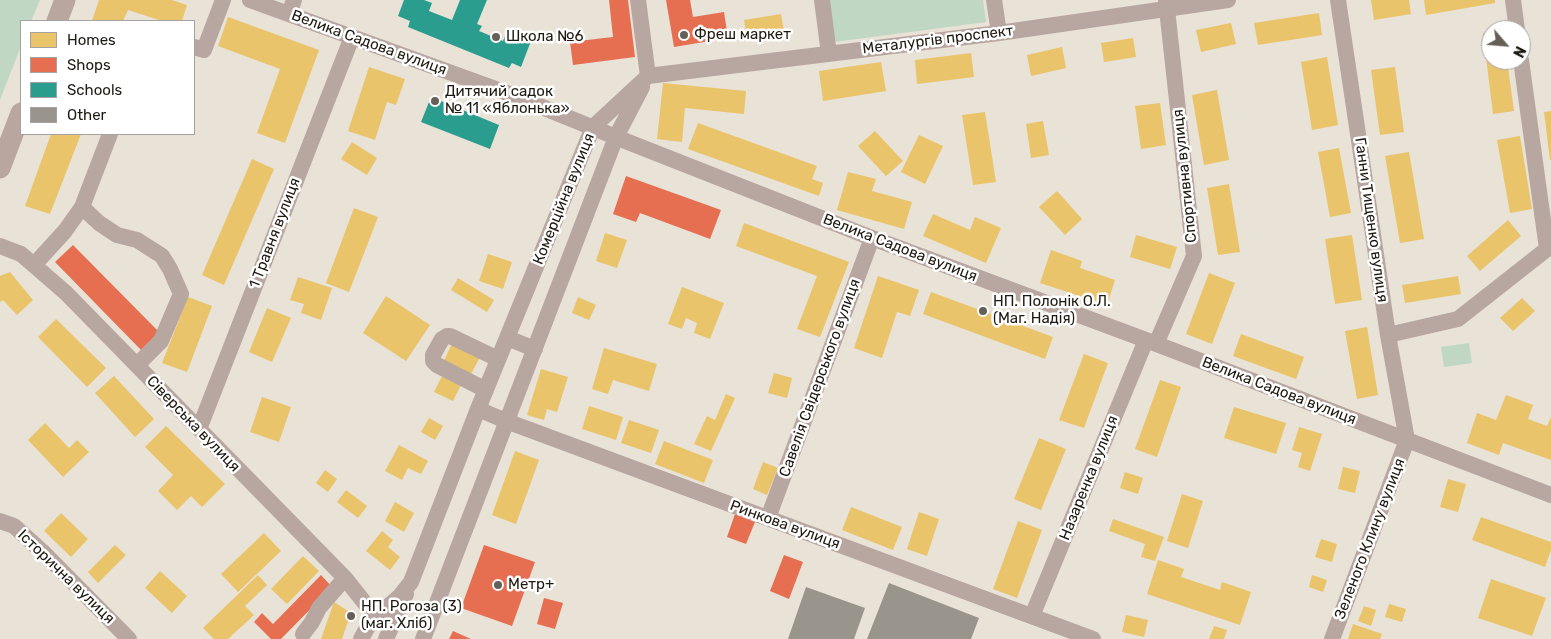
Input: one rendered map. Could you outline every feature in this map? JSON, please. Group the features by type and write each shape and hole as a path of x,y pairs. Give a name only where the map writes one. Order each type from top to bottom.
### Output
{"main road":[{"path":"57,20 65,0"},
{"path":"0,168 20,116"}],"street":[{"path":"195,46 204,50 223,0"},
{"name":"Велика Садова вулиця","path":"250,0 291,7 352,37 515,96 872,238 1551,495"},
{"path":"638,0 648,76"},
{"path":"822,0 829,54"},
{"path":"994,0 998,33"},
{"name":"Металургів проспект","path":"648,76 998,33 1166,4 1228,0"},
{"name":"Ганни Тищенко вулиця","path":"1338,0 1388,335 1407,440"},
{"path":"1513,0 1516,20"},
{"name":"Спортивна вулиця","path":"1151,342 1194,256 1166,4"},
{"name":"1 Травня вулиця","path":"199,429 352,37"},
{"path":"1388,335 1458,320 1549,249 1522,70"},
{"name":"Комерційна вулиця","path":"361,639 375,616 400,596 411,582 478,409 592,127 648,76"},
{"name":"Комерційна вулиця","path":"422,639 616,137 648,76"},
{"path":"34,266 65,231 82,206 110,135"},
{"path":"82,206 99,223 118,235 137,240 162,256 170,268 181,294 161,341 136,365"},
{"name":"Савелія Свідерського вулиця","path":"768,518 872,238"},
{"name":"Сіверська вулиця","path":"0,246 21,254 66,293 345,578 375,616"},
{"path":"486,390 437,365 433,361 433,355 442,339 450,336 498,359"},
{"path":"507,338 535,349"},
{"name":"Назаренка вулиця","path":"1032,616 1151,342"},
{"name":"Ринкова вулиця","path":"478,409 1093,639"},
{"name":"Зеленого Клину вулиця","path":"1332,639 1407,440"},
{"name":"Історична вулиця","path":"0,521 14,526 45,554 129,639"},
{"path":"303,634 319,608 345,578"},
{"path":"386,639 411,582"}],"green space":[{"path":"0,0 40,0 31,20 20,20 20,49 0,100"},
{"path":"829,0 983,0 986,22 834,42"},
{"path":"1469,343 1472,363 1444,367 1441,347"}],"building: Homes":[{"path":"99,0 172,0 187,5 182,20 159,20 128,10 123,20 92,20"},
{"path":"1371,0 1409,0 1411,14 1374,20"},
{"path":"1424,0 1495,0 1495,3 1426,15"},
{"path":"1319,13 1322,35 1258,45 1254,23"},
{"path":"781,14 784,31 747,37 744,20"},
{"path":"228,17 319,50 285,143 257,133 280,69 218,46"},
{"path":"1231,23 1236,44 1201,52 1196,30"},
{"path":"1133,38 1136,57 1104,62 1101,43"},
{"path":"1062,47 1066,68 1031,76 1027,55"},
{"path":"971,53 974,77 917,84 915,60"},
{"path":"1327,57 1338,125 1312,130 1301,62"},
{"path":"881,62 886,91 823,101 819,71"},
{"path":"369,67 405,79 396,105 387,102 375,140 348,131"},
{"path":"1395,67 1404,132 1380,135 1371,70"},
{"path":"1488,70 1508,70 1514,111 1493,114"},
{"path":"663,83 746,91 744,114 685,108 682,142 657,139"},
{"path":"1217,90 1229,160 1204,165 1192,95"},
{"path":"1160,103 1166,145 1141,149 1135,106"},
{"path":"1551,111 1551,160 1550,160 1544,112"},
{"path":"985,112 996,182 973,185 962,115"},
{"path":"1043,121 1049,155 1031,158 1026,124"},
{"path":"698,123 817,166 812,179 823,183 819,196 688,149"},
{"path":"875,131 903,161 886,176 858,146"},
{"path":"51,135 81,135 50,214 25,206"},
{"path":"919,135 943,146 925,184 901,172"},
{"path":"1520,136 1532,209 1510,213 1497,140"},
{"path":"352,142 377,158 367,175 341,159"},
{"path":"1339,148 1351,213 1330,217 1318,152"},
{"path":"1409,152 1424,239 1400,243 1385,156"},
{"path":"252,159 274,169 224,285 202,275"},
{"path":"848,172 876,179 872,191 912,202 904,229 837,210"},
{"path":"1229,184 1240,252 1218,255 1207,188"},
{"path":"1057,191 1082,219 1065,235 1039,207"},
{"path":"354,208 378,217 349,292 326,283"},
{"path":"933,214 970,230 975,217 1001,228 986,263 923,236"},
{"path":"1508,220 1521,236 1480,271 1467,256"},
{"path":"744,223 849,262 820,337 797,329 817,276 736,246"},
{"path":"605,233 627,240 617,268 596,261"},
{"path":"1136,235 1177,247 1170,269 1130,257"},
{"path":"1352,235 1362,300 1335,304 1325,239"},
{"path":"1051,250 1082,261 1080,268 1115,280 1107,305 1040,283"},
{"path":"488,254 512,262 503,289 479,281"},
{"path":"10,272 33,300 17,315 3,300 0,302 0,276"},
{"path":"1209,273 1235,283 1212,344 1186,334"},
{"path":"878,276 919,290 910,316 897,312 882,358 854,348"},
{"path":"1458,276 1461,294 1405,303 1402,285"},
{"path":"298,277 332,288 321,320 301,313 304,304 290,300"},
{"path":"458,278 494,300 487,312 451,290"},
{"path":"682,287 724,303 710,339 694,333 697,323 686,318 682,329 668,324"},
{"path":"931,292 1053,337 1045,359 923,314"},
{"path":"386,296 430,325 406,361 363,333"},
{"path":"188,297 212,306 187,372 162,363"},
{"path":"578,297 596,305 589,320 572,313"},
{"path":"1522,298 1535,311 1513,331 1500,318"},
{"path":"267,308 291,318 272,362 249,352"},
{"path":"56,319 106,368 87,387 38,337"},
{"path":"1367,327 1378,395 1357,399 1345,331"},
{"path":"1241,334 1304,357 1296,379 1233,356"},
{"path":"453,341 481,355 469,378 442,365"},
{"path":"604,348 657,364 649,391 613,380 608,394 592,389"},
{"path":"1084,354 1108,363 1084,428 1059,420"},
{"path":"541,369 568,377 557,412 547,409 544,420 527,415"},
{"path":"774,373 792,378 787,398 768,393"},
{"path":"114,376 154,419 135,437 95,393"},
{"path":"442,376 461,385 453,401 434,392"},
{"path":"1160,380 1181,387 1157,457 1135,449"},
{"path":"726,394 735,398 711,451 694,444 707,416 715,420"},
{"path":"1506,395 1533,405 1528,419 1547,426 1551,417 1551,460 1503,443 1499,455 1467,443 1477,413 1496,420"},
{"path":"262,397 291,407 279,442 250,432"},
{"path":"589,406 623,417 616,440 582,429"},
{"path":"1234,407 1286,423 1276,454 1224,438"},
{"path":"429,418 443,426 435,440 421,432"},
{"path":"629,420 659,430 651,453 621,443"},
{"path":"45,423 69,448 77,440 89,452 63,477 28,440"},
{"path":"166,426 225,484 202,507 191,496 177,510 158,491 173,475 145,447"},
{"path":"1299,427 1322,434 1310,471 1298,467 1302,453 1292,450"},
{"path":"1039,438 1066,449 1041,510 1014,499"},
{"path":"664,441 713,460 704,483 655,464"},
{"path":"399,445 428,461 421,474 408,468 402,480 385,471"},
{"path":"515,451 539,460 516,524 492,515"},
{"path":"763,462 778,468 767,495 753,489"},
{"path":"1343,467 1360,471 1355,493 1338,489"},
{"path":"325,470 337,479 328,492 316,483"},
{"path":"1125,472 1143,478 1138,494 1120,488"},
{"path":"1448,479 1466,484 1458,512 1440,507"},
{"path":"346,490 367,506 358,518 337,502"},
{"path":"1182,494 1203,501 1188,548 1167,541"},
{"path":"395,502 414,513 404,532 385,521"},
{"path":"851,507 902,527 893,550 842,530"},
{"path":"919,512 939,519 927,556 907,549"},
{"path":"61,513 88,539 71,557 44,531"},
{"path":"1481,517 1551,542 1551,550 1545,567 1472,540"},
{"path":"1113,519 1164,537 1155,561 1141,557 1145,544 1109,531"},
{"path":"1018,521 1042,530 1017,598 993,589"},
{"path":"382,531 393,540 388,547 400,557 390,570 366,551"},
{"path":"264,533 281,551 238,592 221,574"},
{"path":"1321,539 1337,544 1332,562 1315,557"},
{"path":"115,545 126,555 98,583 88,572"},
{"path":"303,556 319,571 287,604 271,589"},
{"path":"1158,560 1184,569 1181,577 1220,590 1222,582 1251,592 1240,625 1147,594"},
{"path":"160,571 187,596 172,613 145,588"},
{"path":"258,575 267,585 245,606 254,615 228,639 214,639 203,628"},
{"path":"1312,575 1327,580 1323,592 1309,587"},
{"path":"1491,579 1546,598 1532,636 1478,618"},
{"path":"334,602 351,613 342,639 321,639"},
{"path":"1389,604 1406,609 1402,622 1385,617"},
{"path":"1364,606 1376,610 1371,626 1358,621"},
{"path":"1126,615 1148,620 1144,637 1122,632"},
{"path":"1353,624 1382,634 1380,639 1348,639"},
{"path":"1214,626 1227,630 1224,639 1209,639"}],"building: Shops":[{"path":"609,0 628,0 635,57 573,65 570,42 613,37"},
{"path":"666,0 690,0 693,17 724,12 728,38 674,47"},
{"path":"626,176 721,210 710,239 640,213 636,222 613,214"},
{"path":"73,245 159,332 141,350 55,262"},
{"path":"735,514 755,522 746,544 727,537"},
{"name":"Метр+","path":"484,545 535,562 512,626 461,608"},
{"path":"784,555 803,562 789,599 770,591"},
{"path":"321,575 332,587 281,639 271,639 254,622 262,613 273,624"},
{"path":"544,598 563,603 555,629 537,624"},
{"path":"453,631 471,639 449,639"}],"building: Schools":[{"path":"404,0 424,0 432,3 429,11 452,20 460,0 487,0 477,24 482,26 479,31 503,41 507,31 531,41 521,67 512,63 509,68 408,27 410,21 398,16"},
{"path":"431,97 499,125 490,149 421,122"}],"building: Other":[{"path":"889,583 979,618 971,639 867,639"},
{"path":"806,587 865,608 854,639 788,639"}],"place":[{"name":"Фреш маркет","path":"684,35"},
{"name":"Школа №6","path":"496,37"},
{"name":"Дитячий садок № 11 «Яблонька»","path":"435,101"},
{"name":"НП. Полонік О.Л. (Маг. Надія)","path":"983,311"},
{"name":"Метр+","path":"498,585"},
{"name":"НП. Рогоза (3) (маг. Хліб)","path":"351,616"}]}
